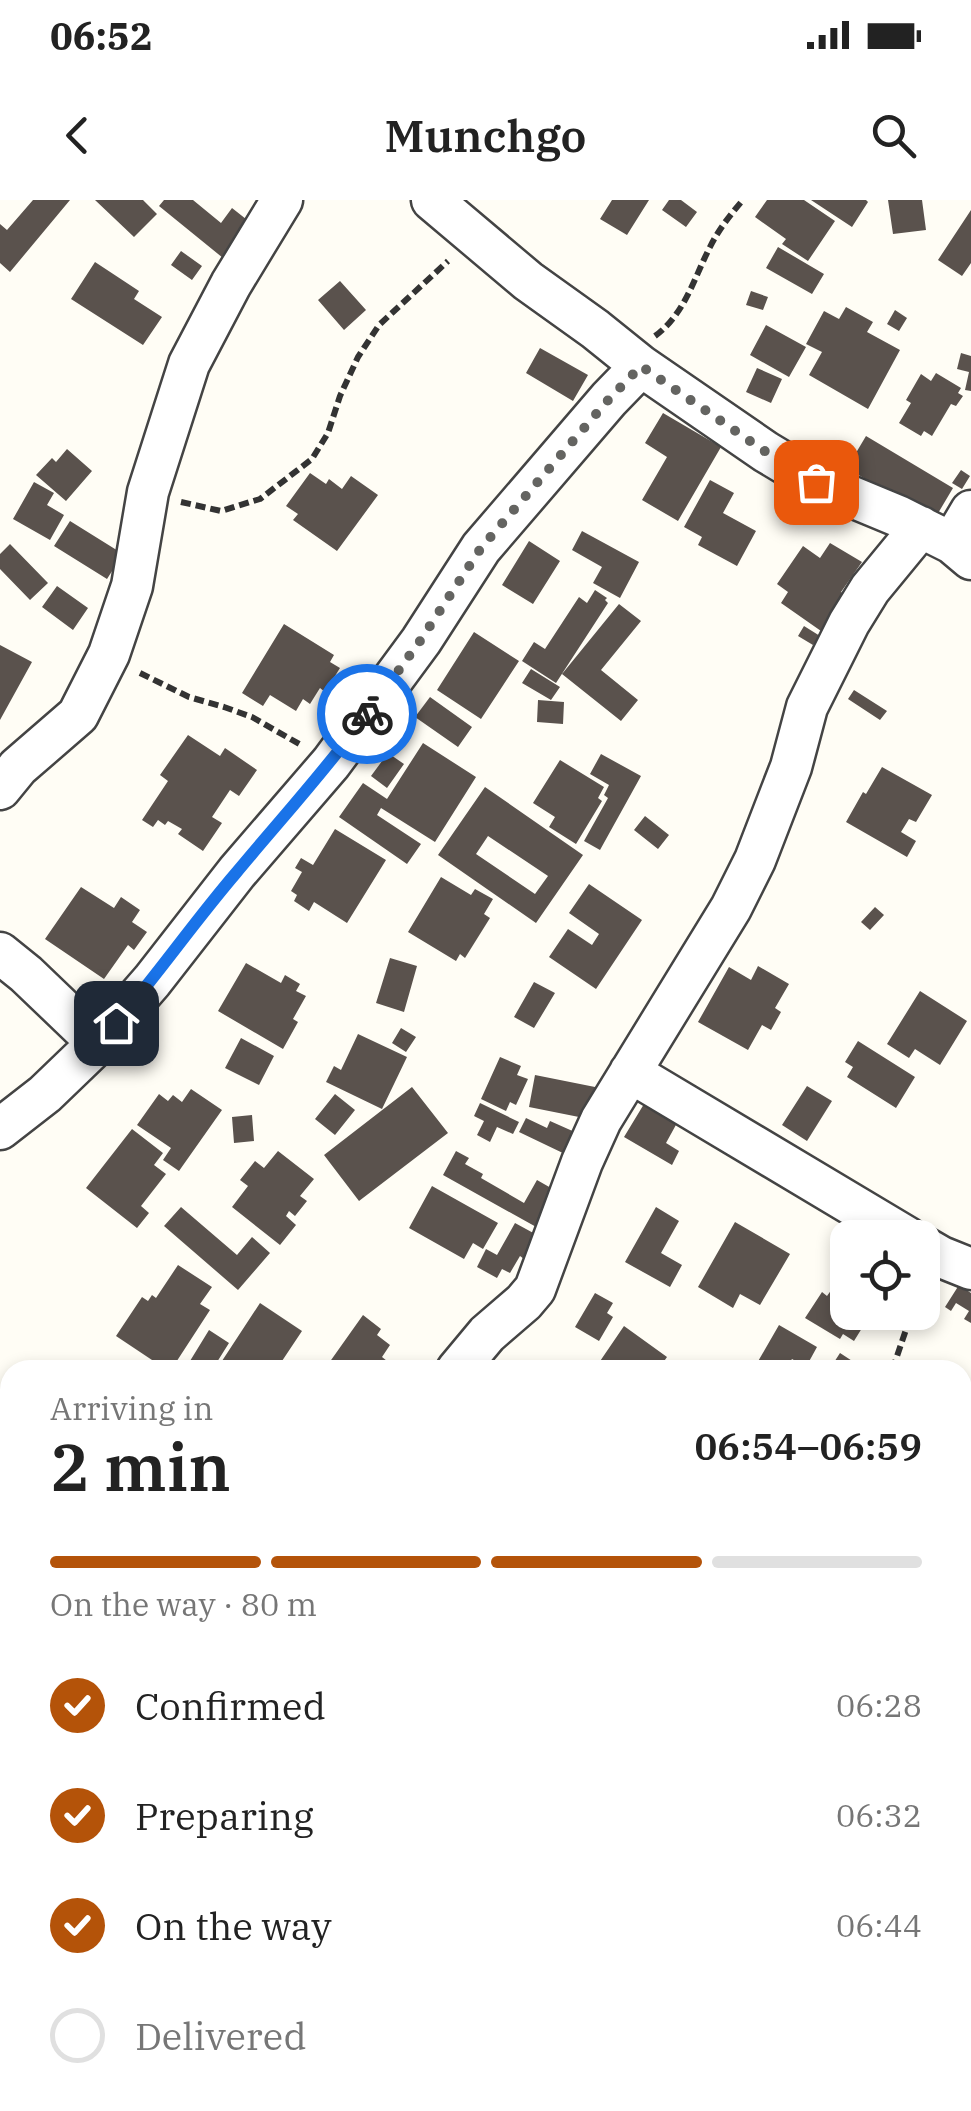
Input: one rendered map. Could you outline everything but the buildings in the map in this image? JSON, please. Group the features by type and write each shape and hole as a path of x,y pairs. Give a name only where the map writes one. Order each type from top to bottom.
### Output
{"street":[{"path":"0,789 78,715 109,654 132,586 148,492 189,364 282,200"},
{"path":"432,200 528,281 766,452 816,482 954,535"},
{"path":"0,1130 98,1044 152,982 237,872 331,763 420,641 481,548 609,399 634,360"},
{"path":"466,1360 535,1290 601,1120 755,860 791,767 807,708 849,624 870,589 954,535"},
{"path":"0,953 98,1044"},
{"path":"630,1072 878,1220"},
{"path":"940,1257 971,1269"}],"path":[{"path":"634,360 686,300 710,248 743,200"},
{"path":"148,492 221,511 260,499 312,459 328,433 358,357 379,324 477,239"},
{"path":"109,654 189,697 252,717 331,763"},
{"path":"896,1360 906,1330"}],"way so far":[{"path":"367,714 481,548 641,366 816,482"}],"route":[{"path":"116,1023 367,714"}]}
